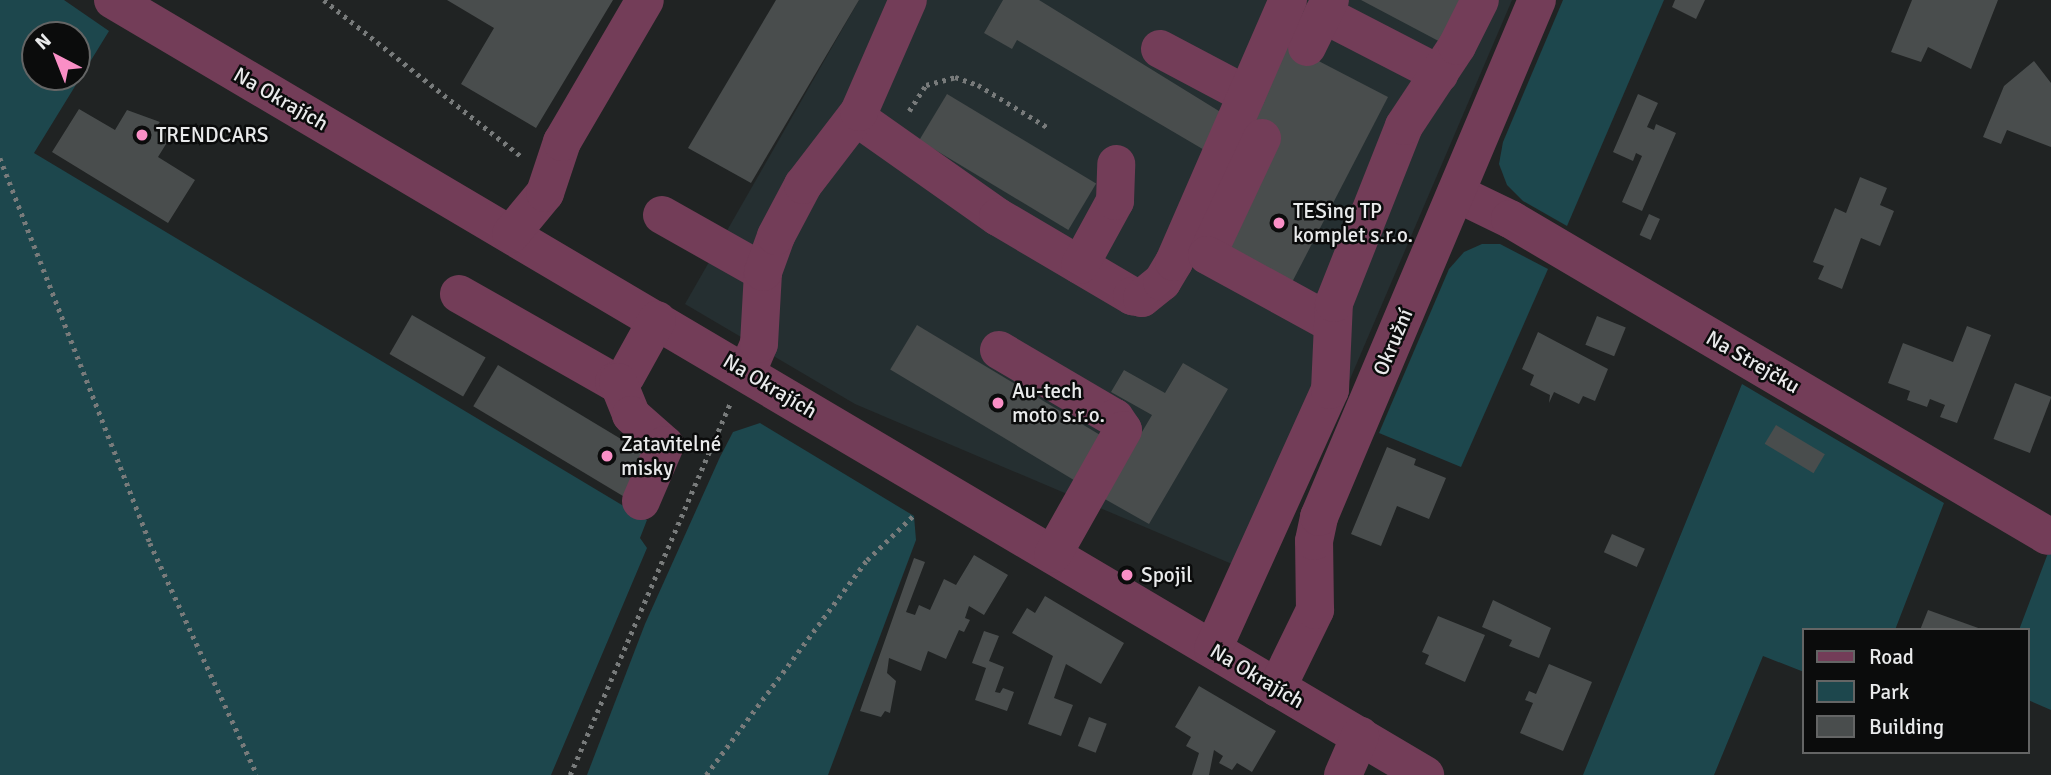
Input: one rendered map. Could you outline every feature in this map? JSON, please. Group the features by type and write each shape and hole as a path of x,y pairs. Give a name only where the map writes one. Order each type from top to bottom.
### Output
{"street":[{"name":"Na Okrajích","path":"113,0 747,372 1425,775"},
{"path":"510,234 545,193 570,126 645,0"},
{"path":"747,372 759,344 763,272 790,205 856,117 908,0"},
{"path":"856,117 986,209 1138,298 1147,296 1162,282 1288,0"},
{"path":"1213,649 1330,390 1334,369 1331,323 1404,127 1439,74 1480,0"},
{"name":"Okružní","path":"1277,688 1315,610 1314,541 1319,517 1538,0"},
{"path":"1320,20 1439,74"},
{"path":"1160,49 1247,95"},
{"path":"1262,138 1207,255 1331,323"},
{"path":"1080,265 1115,201 1116,164"},
{"name":"Na Strejčku","path":"1456,193 1528,230 2049,536"},
{"path":"662,215 763,272"},
{"path":"459,294 618,382 631,415 661,436 665,444 641,501"},
{"path":"618,382 626,376 657,320"},
{"path":"999,350 1115,418 1123,430 1053,554"},
{"path":"1343,775 1360,736"}],"path":[{"path":"324,0 549,178"},
{"path":"891,141 921,90 942,78 967,80 1047,127"},
{"path":"0,158 150,543 257,775"},
{"path":"570,775 747,372"},
{"path":"706,775 867,559 944,490"}],"shaded area":[{"path":"859,0 1512,0 1265,578 855,404 685,304"}],"green space":[{"path":"0,0 64,0 109,31 91,60 91,21 21,21 21,91 72,91 34,153 647,520 640,538 647,548 551,775 0,775"},
{"path":"1563,0 1664,0 1567,226 1523,201 1507,185 1499,164 1503,142"},
{"path":"1482,244 1500,244 1548,269 1461,467 1379,433 1449,269 1464,252"},
{"path":"1742,384 1944,503 1896,628 1802,628 1802,671 1763,656 1714,775 1583,775"},
{"path":"760,423 914,516 916,540 828,775 587,775 645,624 720,457 733,432"},
{"path":"2051,545 2051,710 2030,701 2030,628 2020,628"}],"building":[{"path":"447,0 613,0 536,128 461,84 494,28"},
{"path":"776,0 859,0 751,183 688,148"},
{"path":"1003,0 1039,0 1227,116 1206,151 1017,40 1012,49 984,33"},
{"path":"1361,0 1472,0 1448,46"},
{"path":"1675,0 1705,0 1696,19 1672,7"},
{"path":"1912,0 1998,0 1971,69 1928,47 1921,62 1891,52"},
{"path":"1280,41 1388,97 1288,290 1219,254 1246,122"},
{"path":"2034,61 2051,83 2051,147 2007,130 2001,144 1983,137 2004,86"},
{"path":"947,94 1096,184 1068,230 919,140"},
{"path":"1638,94 1658,103 1647,127 1654,130 1656,124 1676,133 1642,211 1622,202 1642,156 1636,153 1633,161 1613,152"},
{"path":"79,109 115,130 127,110 160,122 156,127 171,136 158,157 195,180 168,223 52,152"},
{"path":"1860,177 1887,188 1880,205 1894,211 1880,246 1861,238 1842,289 1818,279 1824,266 1813,262 1835,208 1846,213"},
{"path":"1649,214 1660,219 1651,240 1640,235"},
{"path":"412,315 486,358 463,396 390,354"},
{"path":"1597,316 1626,328 1614,356 1585,345"},
{"path":"917,325 1106,439 1080,483 890,370"},
{"path":"1967,326 1991,335 1957,423 1940,417 1945,405 1930,399 1927,407 1907,400 1910,391 1888,383 1903,343 1953,362"},
{"path":"1538,332 1608,369 1595,401 1583,396 1579,404 1554,392 1549,403 1550,395 1530,385 1534,375 1522,369"},
{"path":"1183,363 1228,389 1149,524 1103,498 1152,415 1111,392 1124,370 1165,393"},
{"path":"498,365 650,456 625,497 473,406"},
{"path":"2015,383 2051,397 2030,453 1993,439"},
{"path":"1776,425 1825,454 1814,473 1765,444"},
{"path":"1387,447 1416,459 1414,465 1446,478 1429,519 1397,506 1381,546 1351,534"},
{"path":"1612,534 1645,549 1637,567 1604,552"},
{"path":"974,555 1008,575 984,615 969,606 965,618 970,620 964,632 959,630 946,659 928,651 921,671 889,658 887,673 896,681 890,713 885,711 881,717 860,711 914,558 925,562 906,612 915,615 919,605 930,610 944,579 956,585"},
{"path":"1045,596 1124,643 1101,684 1066,664 1054,698 1073,705 1061,736 1028,724 1053,656 1012,633 1027,608 1035,613"},
{"path":"1493,600 1551,628 1539,658 1509,646 1512,640 1482,627"},
{"path":"1928,610 1978,628 1921,628"},
{"path":"1438,616 1485,635 1465,682 1425,664 1429,655 1422,652"},
{"path":"984,631 999,636 989,661 1004,667 995,692 1000,693 1003,688 1014,692 1007,711 975,700 986,668 972,663"},
{"path":"1549,664 1592,682 1563,751 1520,733 1533,703 1525,700 1529,691 1536,694"},
{"path":"1199,686 1276,731 1252,772 1237,763 1232,770 1219,763 1223,756 1214,750 1209,775 1192,775 1199,753 1186,746 1191,737 1175,727"},
{"path":"1089,717 1107,724 1096,753 1078,746"}],"place":[{"name":"TRENDCARS","path":"142,135"},
{"name":"TESing TP komplet s.r.o.","path":"1279,223"},
{"name":"Au-tech moto s.r.o.","path":"998,403"},
{"name":"Zatavitelné misky","path":"607,456"},
{"name":"Spojil","path":"1127,575"}]}
